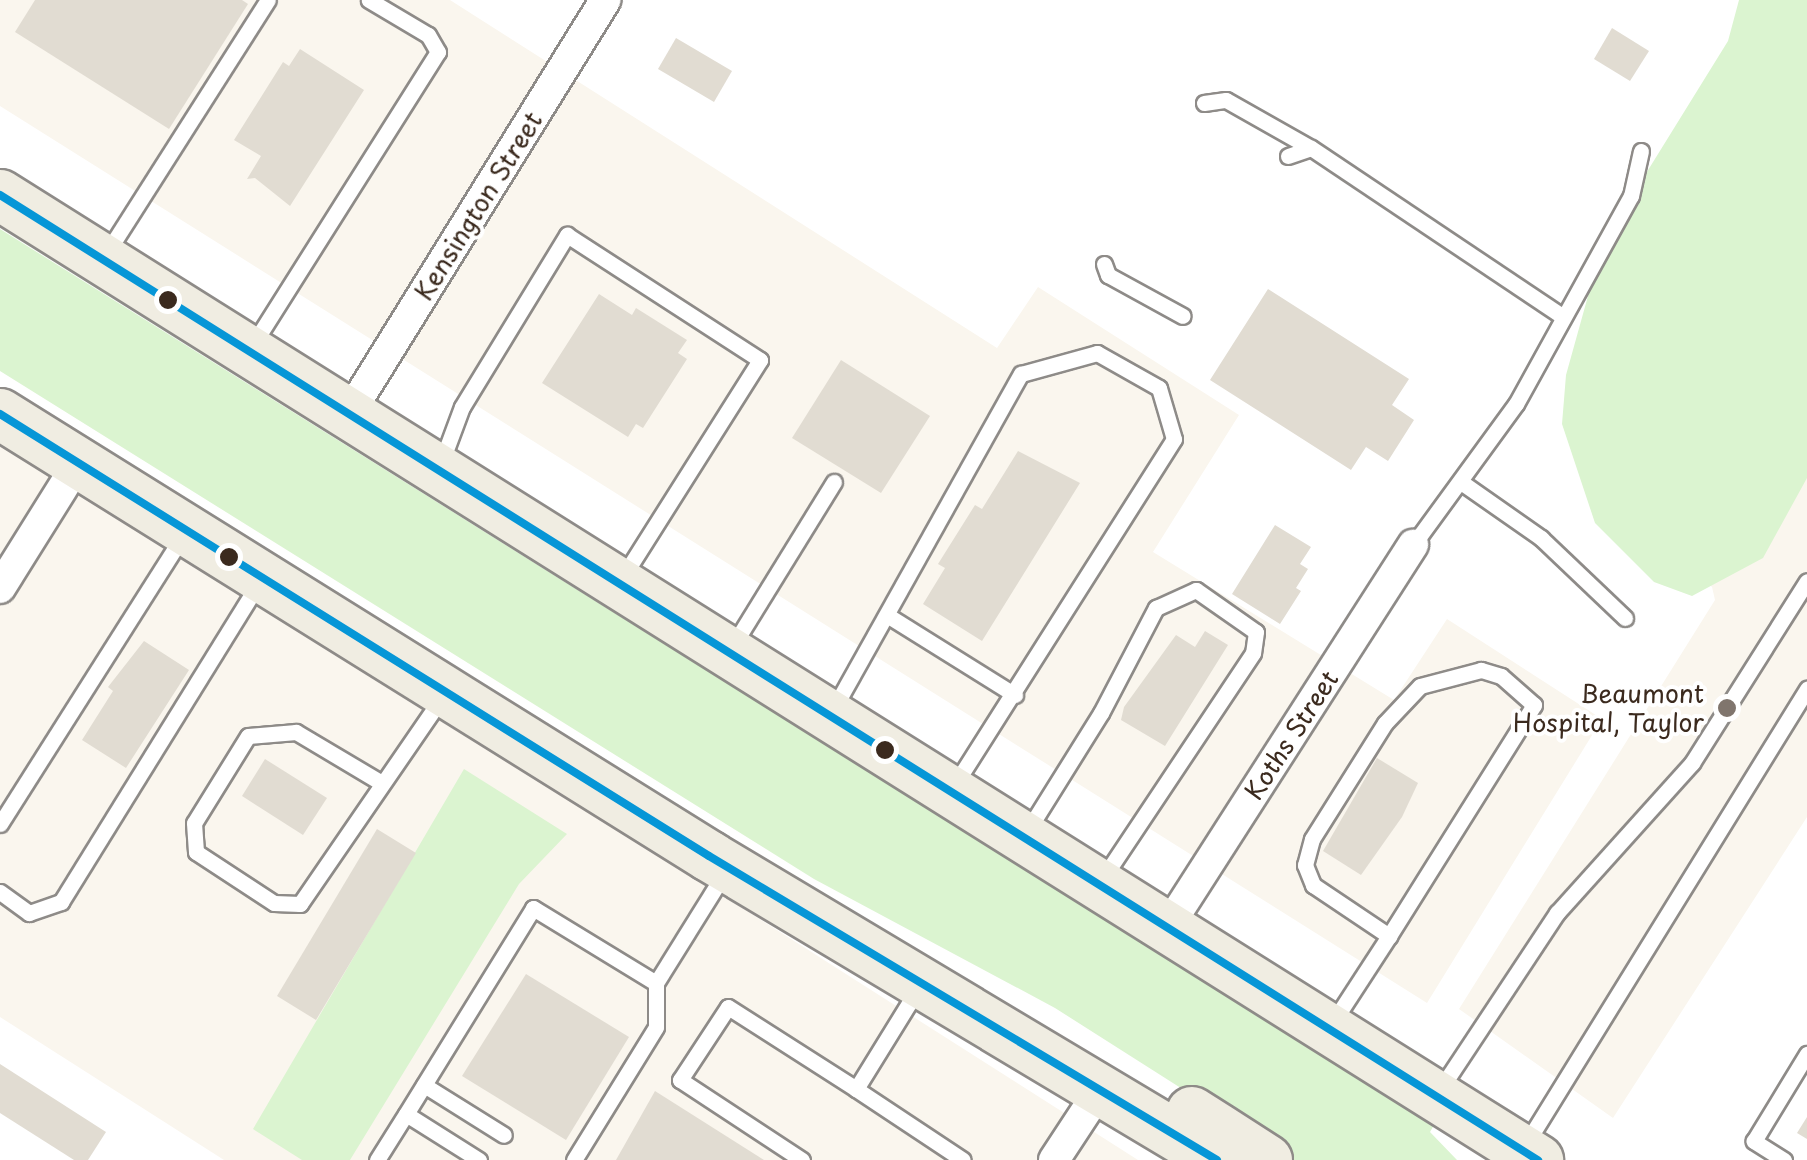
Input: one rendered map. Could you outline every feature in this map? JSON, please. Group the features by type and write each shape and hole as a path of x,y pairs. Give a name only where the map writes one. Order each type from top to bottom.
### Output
{"main road":[{"path":"0,195 1169,925 1525,1157"},
{"path":"0,414 728,866 1102,1087 1217,1160"},
{"path":"847,936 934,956 1267,1160"}],"street":[{"name":"Kensington Street","path":"350,412 606,0"},
{"path":"0,588 78,463"},
{"name":"Koths Street","path":"1169,925 1413,546"},
{"path":"1054,1160 1102,1087"}],"lane":[{"path":"103,259 268,0"},
{"path":"250,350 438,52 428,36 369,0"},
{"path":"1204,102 1226,100 1311,148 1564,317"},
{"path":"1288,156 1311,148"},
{"path":"1413,546 1516,404 1631,196 1641,151"},
{"path":"439,468 462,407 567,235 760,360 620,581"},
{"path":"1104,264 1108,275 1184,316"},
{"path":"831,714 1020,374 1097,354 1159,388 1174,439 952,790"},
{"path":"730,650 834,482"},
{"path":"1460,482 1542,538 1625,618"},
{"path":"0,824 186,530"},
{"path":"0,892 28,913 60,902 262,578"},
{"path":"1436,1096 1557,913 1692,763 1807,581"},
{"path":"1025,835 1101,713 1156,608 1196,590 1256,632 1254,653 1100,882"},
{"path":"887,615 1015,695"},
{"path":"1329,1028 1390,936 1534,704 1502,676 1481,670 1420,686 1385,723 1312,838 1305,865 1313,885 1390,936"},
{"path":"1525,1157 1807,689"},
{"path":"380,782 296,732 248,736 194,822 196,852 274,902 300,904 380,782 447,692"},
{"path":"574,1160 656,1028 656,983 728,866"},
{"path":"377,1160 534,908 656,983"},
{"path":"856,1088 922,980"},
{"path":"802,1160 680,1080 728,1007 963,1160"},
{"path":"1784,1160 1754,1141 1807,1054"},
{"path":"424,1085 504,1135"},
{"path":"406,1114 479,1160"}],"shaded area":[{"path":"0,0 450,0 997,348 1038,287 1239,415 1153,552 1394,700 1447,619 1602,719 1427,1003 0,106"},
{"name":"Beaumont Hospital, Taylor","path":"1807,171 1807,817 1613,1118 1459,1009 1715,600 1712,587 1598,489"},
{"path":"0,444 331,646 1138,1160 224,1160 0,1017"}],"green space":[{"path":"1739,0 1807,0 1807,478 1763,558 1692,596 1654,582 1595,523 1562,424 1566,375 1593,278 1645,175 1728,41"},
{"path":"0,229 1434,1125 1430,1132 1457,1160 1294,1160 1055,1008 814,879 0,371"},
{"path":"464,769 567,834 519,884 350,1160 302,1160 253,1129"}],"building":[{"path":"35,0 242,0 248,4 169,129 15,32"},
{"path":"1612,28 1649,51 1630,81 1594,59"},
{"path":"676,38 732,71 714,102 658,69"},
{"path":"300,49 364,90 290,206 255,178 247,179 261,156 234,140 283,62 289,66"},
{"path":"1268,289 1409,379 1392,405 1414,420 1388,461 1366,447 1351,470 1210,380"},
{"path":"599,294 632,315 636,308 687,340 678,353 687,359 643,428 636,424 628,437 542,383"},
{"path":"841,360 930,416 881,493 792,438"},
{"path":"1018,451 1080,483 982,641 923,604 945,568 938,564 975,505 982,509"},
{"path":"1275,525 1311,547 1300,564 1308,569 1296,588 1301,591 1280,624 1232,594"},
{"path":"1205,631 1228,645 1165,746 1121,720 1124,707 1176,635 1195,647"},
{"path":"144,641 189,670 126,768 82,740 113,691 108,687"},
{"path":"1377,758 1418,783 1402,817 1361,875 1323,851"},
{"path":"265,759 327,798 303,835 242,796"},
{"path":"377,829 416,853 316,1020 277,996"},
{"path":"526,974 629,1037 566,1140 462,1076"},
{"path":"0,1064 106,1132 88,1160 74,1160 0,1113"},
{"path":"655,1091 764,1160 616,1160"},
{"path":"1807,1117 1807,1139 1797,1133"}],"transit line":[{"path":"0,195 1538,1160"},
{"path":"0,414 709,856 1217,1160"}],"place":[{"name":"Beaumont Hospital, Taylor","path":"1727,708"}]}
